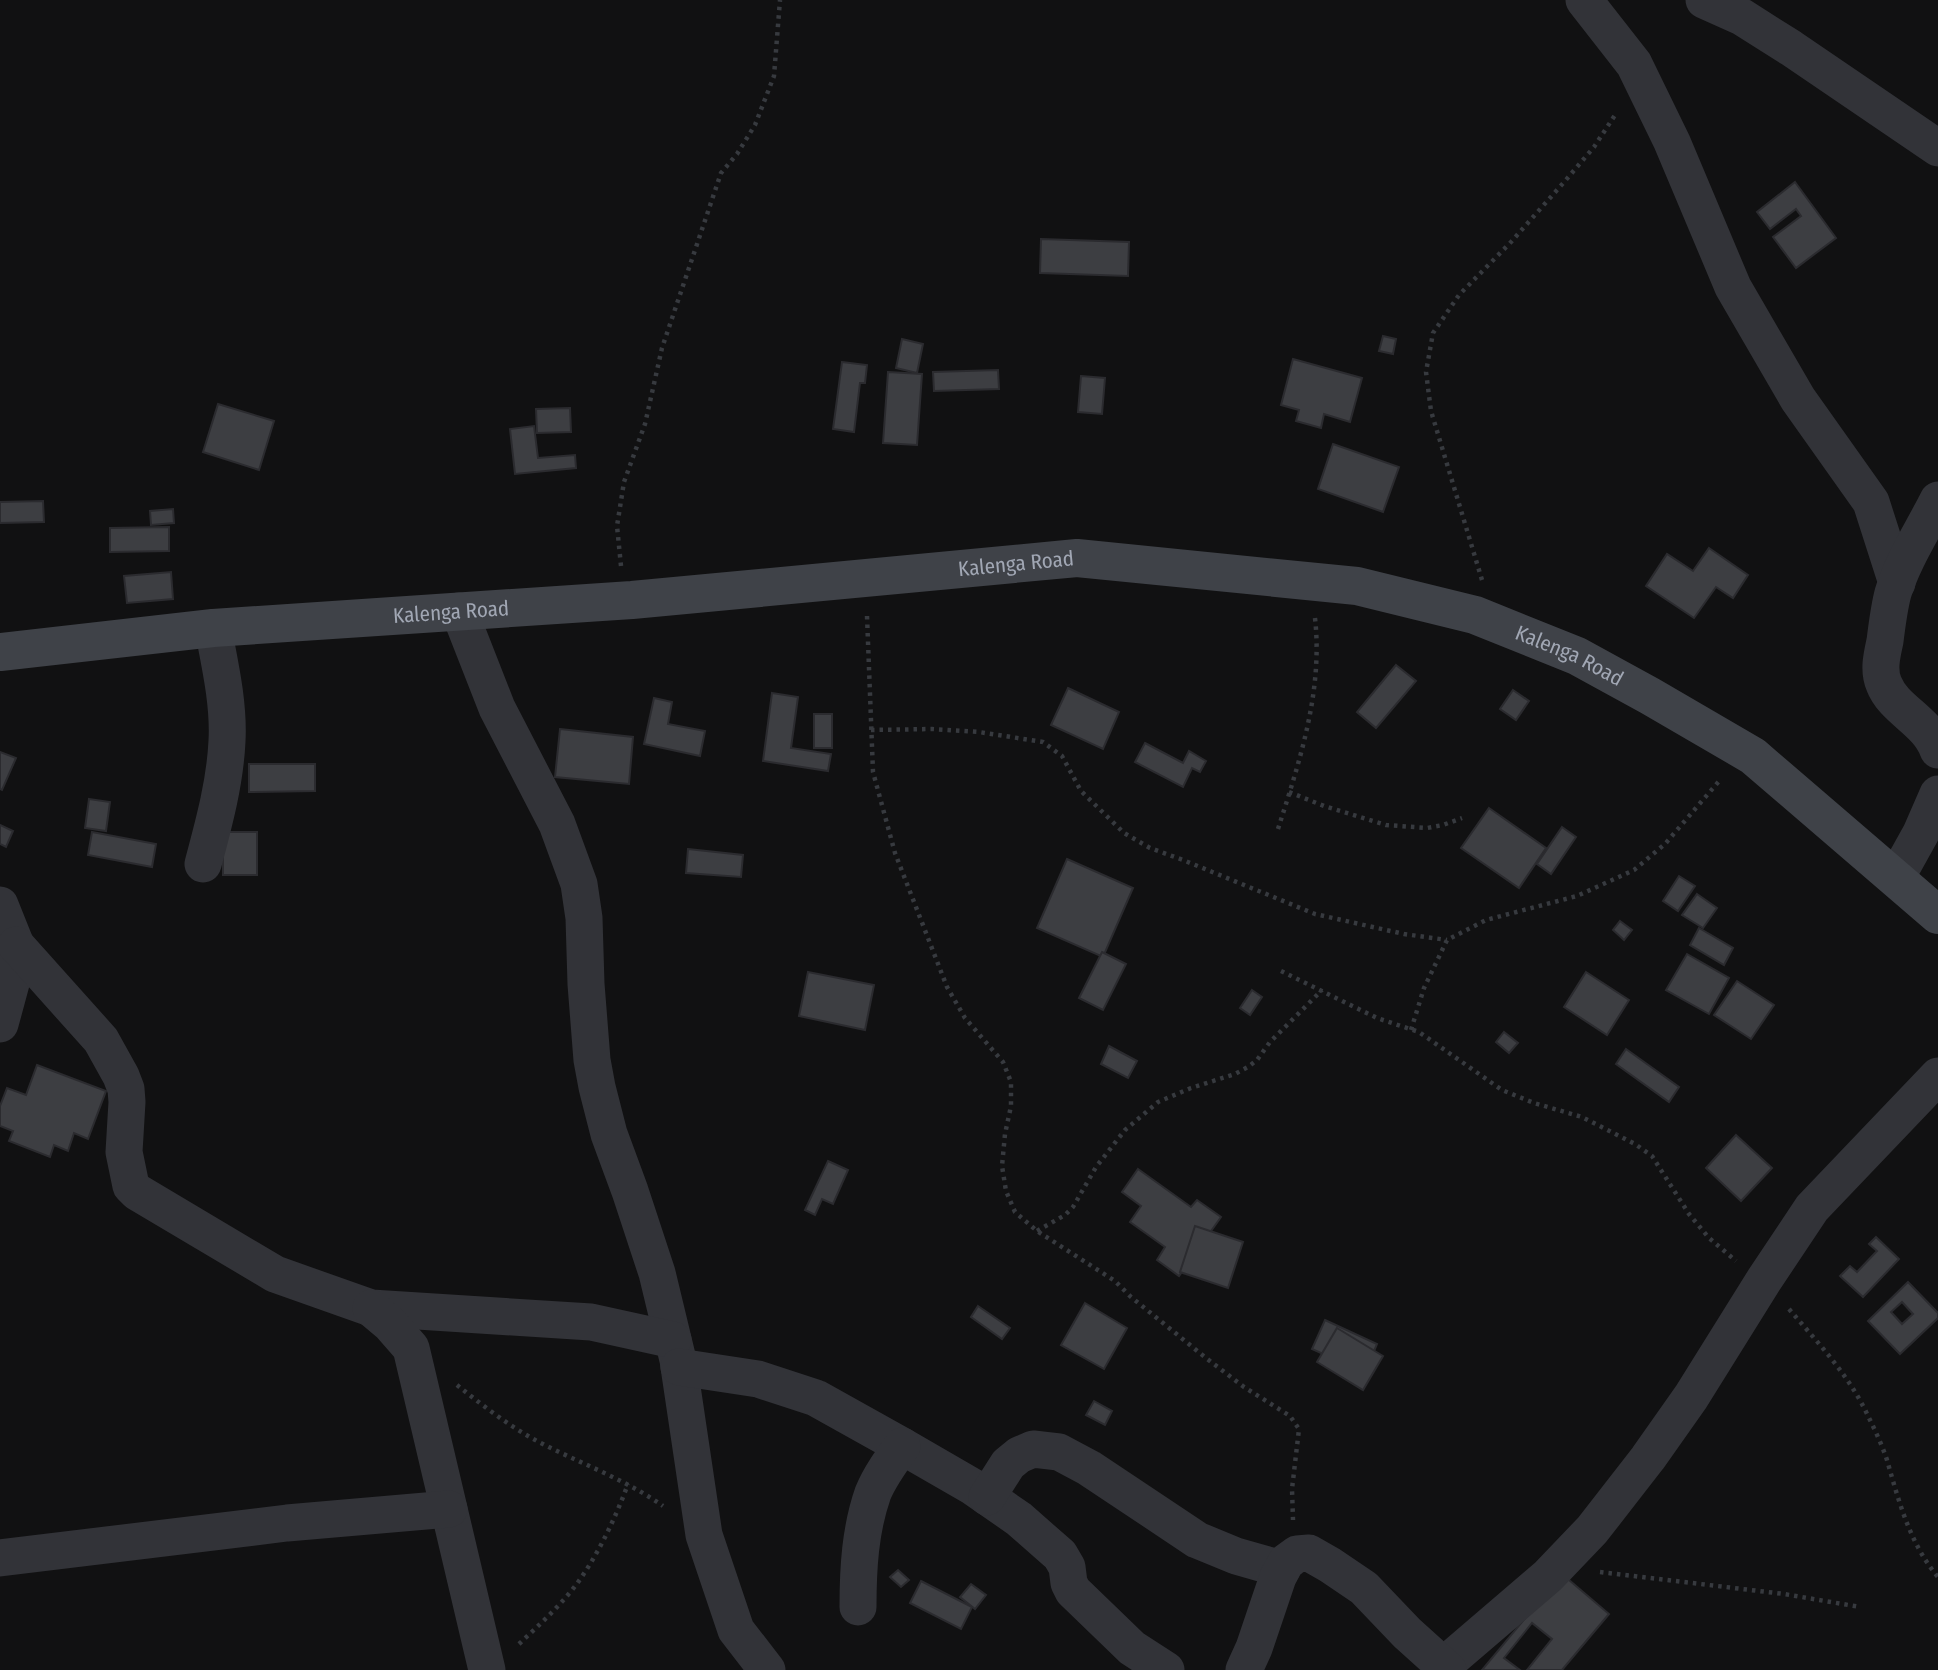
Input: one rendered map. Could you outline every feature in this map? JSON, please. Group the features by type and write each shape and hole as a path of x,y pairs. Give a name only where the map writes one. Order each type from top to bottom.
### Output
{"main road":[{"name":"Kalenga Road","path":"0,652 214,628 632,600 1077,558 1357,586 1475,615 1577,656 1753,756 1938,915"}],"street":[{"path":"1584,0 1634,64 1672,142 1733,287 1798,399 1871,502 1897,583"},
{"path":"1704,0 1742,17 1781,41 1938,148"},
{"path":"1938,500 1893,593 1880,667 1884,685 1895,702 1934,739 1938,750"},
{"path":"459,611 496,708 557,824 579,884 584,918 592,1060 597,1087 609,1134 657,1273 676,1353 704,1535 736,1630 767,1670"},
{"path":"203,864 220,798 228,739 214,628"},
{"path":"1896,878 1921,833 1938,794"},
{"path":"0,905 16,945 101,1040 121,1076 127,1102 124,1152 131,1186 137,1192 275,1273 371,1308 591,1322 676,1353 816,1398 987,1497 1019,1519 1060,1555 1067,1567 1073,1591 1132,1648 1166,1670"},
{"path":"0,1024 13,976 16,945"},
{"path":"1244,1670 1267,1606 1288,1562 1297,1554 1309,1553 1364,1588 1445,1668 1558,1566 1592,1530 1691,1397 1812,1208 1938,1076"},
{"path":"371,1308 390,1324 411,1348 487,1667"},
{"path":"858,1607 858,1570 873,1493 885,1469 902,1447"},
{"path":"987,1497 1008,1464 1019,1455 1033,1449 1059,1452 1089,1468 1197,1540 1237,1556 1288,1562"},
{"path":"0,1558 287,1523 449,1509"}],"path":[{"path":"632,600 619,560 617,526 624,482 645,425 662,348 721,173 755,125 774,76 780,0"},
{"path":"1493,622 1431,411 1426,372 1433,333 1459,295 1528,223 1594,147 1642,80"},
{"path":"866,578 873,772 895,853 947,987 965,1018 1003,1062 1012,1082 1002,1166 1006,1191 1015,1212 1037,1231 1115,1281 1206,1358 1244,1387 1290,1416 1299,1429 1288,1562"},
{"path":"1278,829 1311,713 1316,679 1316,626 1310,582"},
{"path":"871,730 932,729 979,732 1043,742 1062,756 1081,791 1115,825 1150,848 1315,914 1380,929 1447,940 1486,920 1577,897 1634,870 1665,844 1744,751"},
{"path":"1289,792 1386,825 1427,828 1462,818"},
{"path":"1410,1030 1424,988 1447,940"},
{"path":"1281,971 1377,1018 1419,1032 1502,1090 1582,1117 1652,1156 1689,1214 1710,1238 1732,1258 1764,1280 1843,1371 1867,1413 1886,1458 1908,1528 1925,1562 1938,1577"},
{"path":"1037,1231 1065,1215 1073,1207 1096,1167 1125,1130 1158,1102 1235,1074 1257,1060 1270,1042 1322,990"},
{"path":"411,1348 483,1405 534,1440 644,1492 704,1535"},
{"path":"487,1667 516,1647 575,1587 617,1514 628,1484"},
{"path":"1558,1566 1784,1594 1860,1607"}],"building":[{"path":"1795,182 1836,238 1796,268 1773,237 1801,216 1796,209 1770,229 1757,212"},
{"path":"1041,239 1129,242 1128,276 1040,273"},
{"path":"1383,336 1396,339 1393,354 1379,351"},
{"path":"902,339 923,344 917,373 896,368"},
{"path":"1293,359 1362,378 1350,422 1324,414 1321,428 1296,421 1299,410 1281,405"},
{"path":"842,362 867,365 865,383 860,383 854,432 833,429"},
{"path":"998,370 999,389 934,391 933,372"},
{"path":"888,372 922,374 917,445 883,443"},
{"path":"1081,376 1105,378 1102,414 1078,412"},
{"path":"218,404 274,421 259,470 203,452"},
{"path":"570,408 571,432 537,433 536,409"},
{"path":"534,426 538,458 575,455 576,468 515,474 510,429"},
{"path":"1333,444 1399,467 1383,512 1318,489"},
{"path":"43,501 44,522 0,523 0,502"},
{"path":"173,509 174,523 151,525 150,511"},
{"path":"169,527 169,551 110,552 110,528"},
{"path":"1709,548 1748,575 1733,598 1716,587 1694,618 1646,586 1667,554 1693,571"},
{"path":"171,572 173,599 127,603 124,576"},
{"path":"1396,665 1416,681 1376,728 1357,712"},
{"path":"1068,688 1119,712 1103,749 1051,725"},
{"path":"1513,690 1529,701 1516,720 1500,709"},
{"path":"772,693 798,697 791,748 831,754 828,771 763,761"},
{"path":"654,698 672,702 668,724 705,731 700,756 644,744"},
{"path":"814,714 832,714 832,748 814,748"},
{"path":"560,729 633,737 629,784 555,777"},
{"path":"1145,743 1183,763 1189,751 1206,761 1200,772 1192,768 1183,787 1135,762"},
{"path":"0,752 16,758 2,790 0,789"},
{"path":"249,764 315,764 315,791 249,792"},
{"path":"89,799 110,802 106,831 85,828"},
{"path":"1489,808 1546,848 1519,888 1461,848"},
{"path":"0,825 13,831 6,847 0,844"},
{"path":"1562,827 1576,837 1551,874 1537,864"},
{"path":"92,832 156,844 152,867 88,855"},
{"path":"223,832 257,832 257,875 223,875"},
{"path":"688,849 743,855 741,877 686,873"},
{"path":"1067,859 1133,888 1103,957 1037,928"},
{"path":"1679,876 1695,886 1678,911 1663,901"},
{"path":"1697,894 1717,908 1703,928 1682,915"},
{"path":"1620,921 1632,930 1624,940 1613,930"},
{"path":"1699,928 1733,948 1724,965 1690,945"},
{"path":"1102,952 1126,964 1103,1010 1079,998"},
{"path":"1687,954 1729,978 1709,1014 1666,990"},
{"path":"808,972 874,985 865,1030 799,1016"},
{"path":"1586,972 1629,1000 1607,1035 1564,1007"},
{"path":"1737,981 1774,1005 1751,1039 1714,1015"},
{"path":"1252,990 1262,997 1250,1015 1240,1008"},
{"path":"1504,1032 1518,1043 1509,1053 1496,1042"},
{"path":"1109,1046 1137,1061 1128,1078 1101,1064"},
{"path":"1626,1049 1679,1087 1669,1102 1616,1064"},
{"path":"37,1065 106,1091 88,1139 74,1133 68,1151 54,1145 50,1157 9,1141 13,1131 0,1126 0,1106 7,1088 26,1095"},
{"path":"1736,1135 1772,1168 1741,1201 1706,1168"},
{"path":"828,1161 848,1170 833,1204 822,1199 815,1215 805,1210"},
{"path":"1138,1169 1191,1207 1197,1200 1221,1217 1179,1276 1157,1260 1165,1247 1130,1222 1141,1206 1122,1192"},
{"path":"1195,1226 1243,1242 1228,1288 1180,1272"},
{"path":"1876,1237 1899,1259 1863,1297 1840,1276 1850,1266 1857,1272 1877,1251 1869,1244"},
{"path":"1908,1282 1938,1313 1938,1318 1900,1354 1868,1321","holes":["1902,1302 1913,1314 1902,1324 1891,1312"]},
{"path":"1085,1303 1127,1328 1104,1369 1061,1345"},
{"path":"978,1306 1010,1328 1002,1339 971,1317"},
{"path":"1325,1320 1377,1344 1365,1373 1312,1349"},
{"path":"1337,1328 1383,1356 1363,1390 1317,1362"},
{"path":"1094,1401 1112,1411 1105,1425 1086,1415"},
{"path":"898,1570 909,1580 901,1587 890,1577"},
{"path":"1562,1574 1609,1614 1562,1670 1527,1670 1552,1639 1532,1623 1504,1658 1520,1670 1482,1670"},
{"path":"921,1581 972,1607 961,1629 910,1603"},
{"path":"971,1584 986,1595 975,1609 960,1597"}]}
